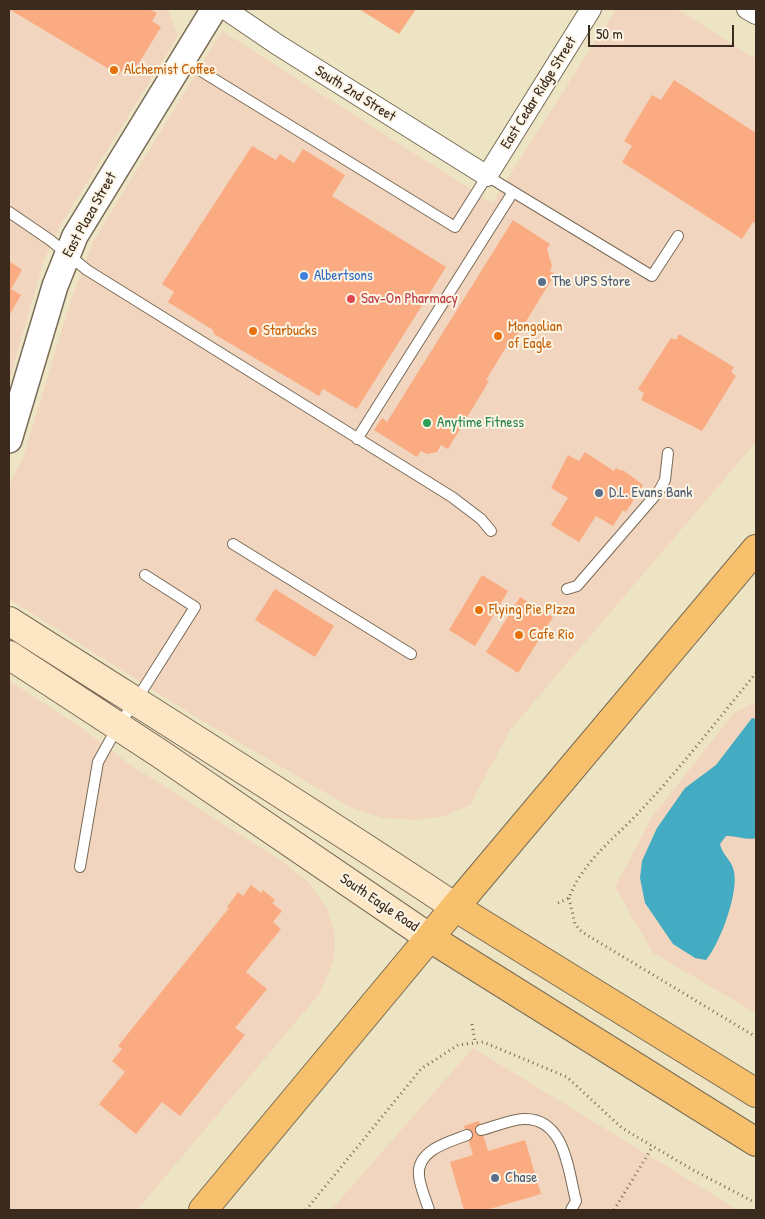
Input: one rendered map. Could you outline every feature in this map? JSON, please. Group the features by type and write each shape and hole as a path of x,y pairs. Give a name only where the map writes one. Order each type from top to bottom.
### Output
{"main road":[{"path":"203,1210 756,549"},
{"path":"9,621 135,702 288,796 527,953 756,1093"},
{"name":"South Eagle Road","path":"9,655 118,726 430,938 756,1142"}],"street":[{"name":"East Plaza Street","path":"9,440 20,392 55,286 79,229 214,9"},
{"name":"South 2nd Street","path":"225,9 286,50 487,176"},
{"name":"East Cedar Ridge Street","path":"487,176 591,9"},
{"path":"747,9 756,14"}],"lane":[{"path":"183,60 455,227 487,176 652,276 678,236"},
{"path":"357,438 513,192"},
{"path":"9,212 50,240 94,275 452,498 481,519 491,532"},
{"path":"567,589 577,586 659,491 665,480 668,453"},
{"path":"233,544 411,654"},
{"path":"80,867 98,762 118,726 194,607 145,575"},
{"path":"481,1130 522,1119 544,1122 553,1130 561,1142 576,1201 571,1210"},
{"path":"430,1210 418,1175 422,1163 434,1147 467,1135"}],"path":[{"path":"756,673 642,809 607,842 573,886 569,898 575,924 582,932 756,1037"},
{"path":"558,903 569,898"},
{"path":"472,1024 475,1042"},
{"path":"306,1210 421,1069 458,1045 475,1042 483,1042 567,1077 622,1128 756,1203"},
{"path":"614,1210 653,1146"}],"shaded area":[{"path":"9,9 168,9 178,36 61,224 44,260 9,381"},
{"path":"616,9 677,9 756,59 756,442 510,730 470,805 444,816 415,820 383,818 350,807 196,717 9,599 9,485 23,458 71,300 93,242 222,31 492,203"},
{"path":"9,681 80,727 129,764 283,862 309,883 327,908 335,934 334,959 320,993 137,1210 9,1210"},
{"path":"756,702 756,1013 653,953 615,887 652,817 734,713"},
{"path":"473,1048 738,1210 331,1210"}],"water":[{"path":"752,718 756,719 756,838 726,836 720,844 722,851 733,868 735,877 732,902 723,929 712,952 706,960 695,958 673,944 645,903 640,878 642,861 657,828 685,788 716,765"}],"building":[{"path":"9,9 149,9 157,13 152,21 161,27 134,71 125,66 119,75"},
{"path":"359,9 416,9 399,34"},
{"path":"674,80 756,133 756,224 753,222 742,239 622,162 632,146 624,141 652,95 661,100"},
{"name":"Albertsons","path":"252,146 276,160 280,154 294,163 303,149 345,175 332,196 446,267 357,409 323,389 319,396 214,334 213,330 168,302 174,292 162,284"},
{"path":"513,220 550,244 547,249 552,266 550,271 555,274 514,341 511,339 486,380 489,381 448,449 441,445 437,452 427,454 421,451 417,457 374,430 382,418 387,422"},
{"path":"9,261 22,270 11,289 21,295 9,316"},
{"path":"679,334 734,367 731,372 736,376 702,431 641,400 644,393 638,389 671,338 676,340"},
{"name":"D.L. Evans Bank","path":"585,452 614,471 616,468 623,470 643,485 626,512 623,510 613,526 596,516 579,542 551,525 568,498 551,488 568,455 579,461"},
{"name":"Flying Pie PIzza","path":"482,575 508,591 475,646 449,630"},
{"path":"275,589 334,626 315,657 255,620"},
{"name":"Cafe Rio","path":"520,597 553,617 518,673 486,652"},
{"path":"251,885 261,893 263,890 275,900 272,903 282,911 273,922 281,929 246,972 267,989 235,1028 245,1035 180,1116 162,1102 136,1134 99,1104 125,1072 112,1061 122,1049 118,1046 229,908 227,907 238,892 243,896"},
{"name":"Chase","path":"479,1121 488,1151 525,1140 541,1194 486,1210 464,1210 450,1162 473,1155 464,1126"}],"place":[{"name":"Alchemist Coffee","path":"114,70"},
{"name":"Albertsons","path":"304,276"},
{"name":"The UPS Store","path":"542,282"},
{"name":"Sav-On Pharmacy","path":"351,299"},
{"name":"Starbucks","path":"253,331"},
{"name":"Mongolian of Eagle","path":"498,336"},
{"name":"Anytime Fitness","path":"427,423"},
{"name":"D.L. Evans Bank","path":"599,493"},
{"name":"Flying Pie PIzza","path":"479,610"},
{"name":"Cafe Rio","path":"519,635"},
{"name":"Chase","path":"495,1178"}]}
